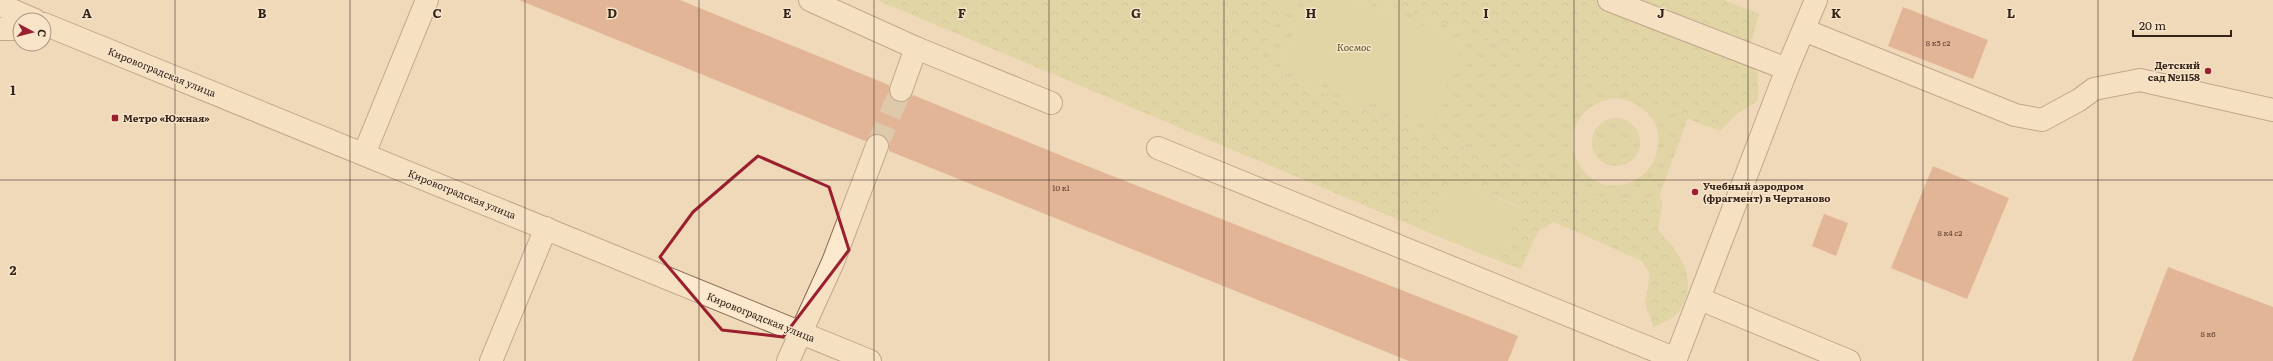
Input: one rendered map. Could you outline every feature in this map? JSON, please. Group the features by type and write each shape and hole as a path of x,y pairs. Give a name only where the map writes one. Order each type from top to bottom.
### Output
{"street":[{"name":"Кировоградская улица","path":"29,0 36,12"},
{"path":"364,154 427,0"},
{"path":"810,0 916,48 1051,103"},
{"path":"1609,0 1787,70"},
{"path":"1158,148 1676,360 1787,70 1816,0"},
{"name":"Кировоградская улица","path":"0,5 15,12"},
{"name":"Кировоградская улица","path":"52,28 870,361"},
{"path":"0,29 12,29"},
{"path":"1804,30 2015,115 2042,120 2079,100 2094,89 2140,80 2273,110"},
{"path":"901,90 916,48"},
{"path":"788,361 833,262 877,146"},
{"path":"491,361 546,228"},
{"path":"1700,299 1849,361"}],"highlighted area":[{"path":"758,156 829,187 849,250 783,337 722,330 660,257 693,212"}],"green space":[{"path":"877,0 1284,0 1258,66 1421,132 1606,199 1654,200 1662,205 1658,230 1681,259 1688,280 1684,303 1674,317 1654,327 1645,304 1650,275 1642,261 1554,222 1538,231 1521,269 1499,261 1521,207 1452,179 1430,233"},
{"path":"1284,0 1306,0 1281,67 1464,42 1357,0 1382,0 1688,118 1660,194 1662,205 1654,200 1606,199 1421,132 1258,66","holes":["1613,98 1624,100 1643,109 1650,115 1655,123 1658,133 1658,143 1656,155 1648,170 1635,180 1615,186 1598,182 1584,171 1575,156 1573,139 1577,122 1590,108"]},
{"name":"Космос","path":"1306,0 1357,0 1464,42 1432,125 1281,67"},
{"path":"1382,0 1724,0 1759,14 1748,53 1758,75 1758,100 1737,114 1720,131"},
{"path":"1616,118 1625,120 1633,125 1638,133 1640,142 1638,151 1633,159 1625,164 1616,166 1607,164 1599,159 1594,151 1592,142 1594,133 1599,125 1607,120"},
{"path":"1452,179 1521,208 1499,261 1430,233"}],"building":[{"path":"519,0 680,0 889,85 889,93 896,102 904,102 913,95 1072,160 1518,336 1508,361 1409,361 889,151 889,144 882,134 875,134 865,141"},
{"path":"1903,7 1988,40 1973,79 1888,46"},
{"path":"1933,166 2009,198 1967,299 1891,268"},
{"path":"1824,214 1848,223 1836,256 1812,246"},
{"path":"2168,267 2273,307 2273,361 2132,361"}],"tunnel":[{"path":"877,146 901,90"}],"place":[{"name":"Детский сад №1158","path":"2208,71"},
{"name":"Метро «Южная»","path":"115,118"},
{"name":"Учебный аэродром (фрагмент) в Чертаново","path":"1695,192"}]}
